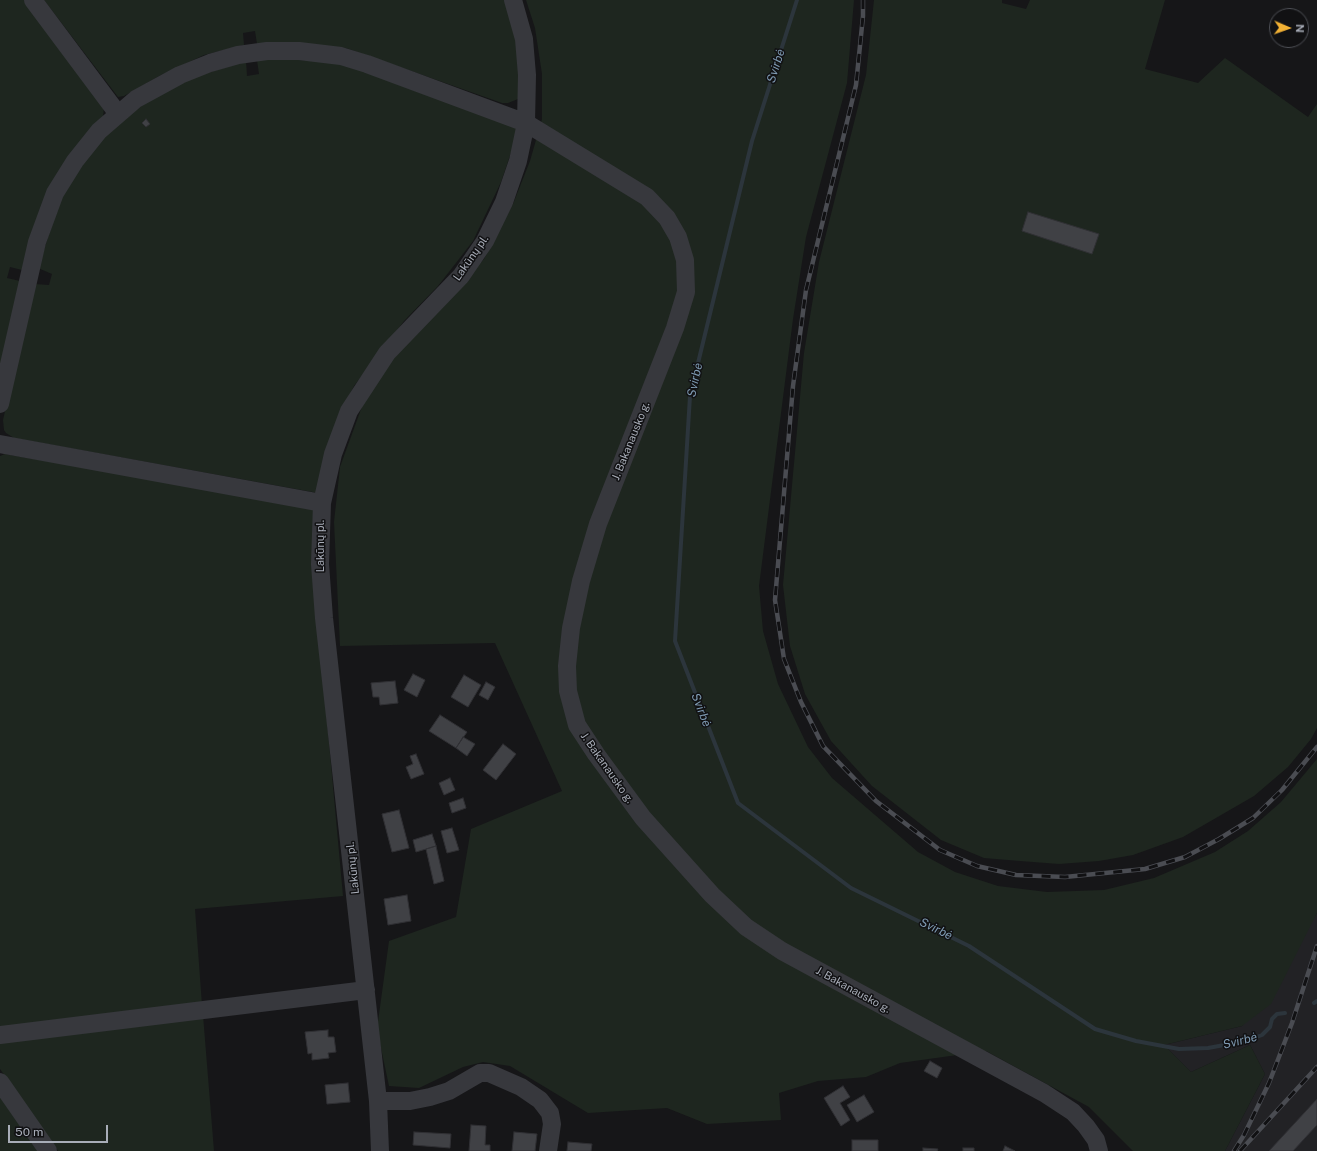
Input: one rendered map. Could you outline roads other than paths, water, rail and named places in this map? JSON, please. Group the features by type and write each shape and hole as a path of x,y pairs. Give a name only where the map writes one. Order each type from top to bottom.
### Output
{"street":[{"path":"33,0 118,114"},
{"name":"Lakūnų pl.","path":"380,1151 378,1101 324,618 320,564 322,503 330,466 349,411 386,353 461,276 485,241 504,202 518,161 526,123 527,75 524,39 513,0"},
{"name":"J. Bakanausko g.","path":"0,404 37,242 55,193 75,161 99,131 118,114 157,86 210,63 251,54 299,51 341,56 367,64 526,123 647,197 667,218 678,237 685,260 686,292 675,328 598,524 581,580 571,628 567,666 568,690 577,725 596,754 643,818 712,895 746,927 782,951 1044,1093 1073,1112 1096,1140 1099,1151"},
{"path":"0,444 322,503"},
{"path":"0,1035 366,990"},
{"path":"378,1101 410,1101 430,1097 449,1090 480,1073 489,1073 521,1087 540,1100 550,1113 552,1124 548,1151"},
{"path":"0,1082 48,1151"}],"waterway":[{"name":"Svirbė","path":"797,0 752,141 690,396 675,641 738,803 851,888 969,946 1095,1029 1136,1041 1179,1049 1208,1048 1246,1041 1262,1035 1270,1027 1272,1019 1277,1014 1285,1013"}],"railway":[{"path":"863,0 863,16 856,85 806,290 793,386 775,600 784,659 801,702 823,746 876,801 940,850 977,866 1016,875 1065,877 1145,869 1185,857 1219,839 1253,818 1282,790 1317,747"},
{"path":"1234,1151 1244,1135 1269,1083 1292,1023 1317,946"},
{"path":"1240,1151 1317,1067"}]}
